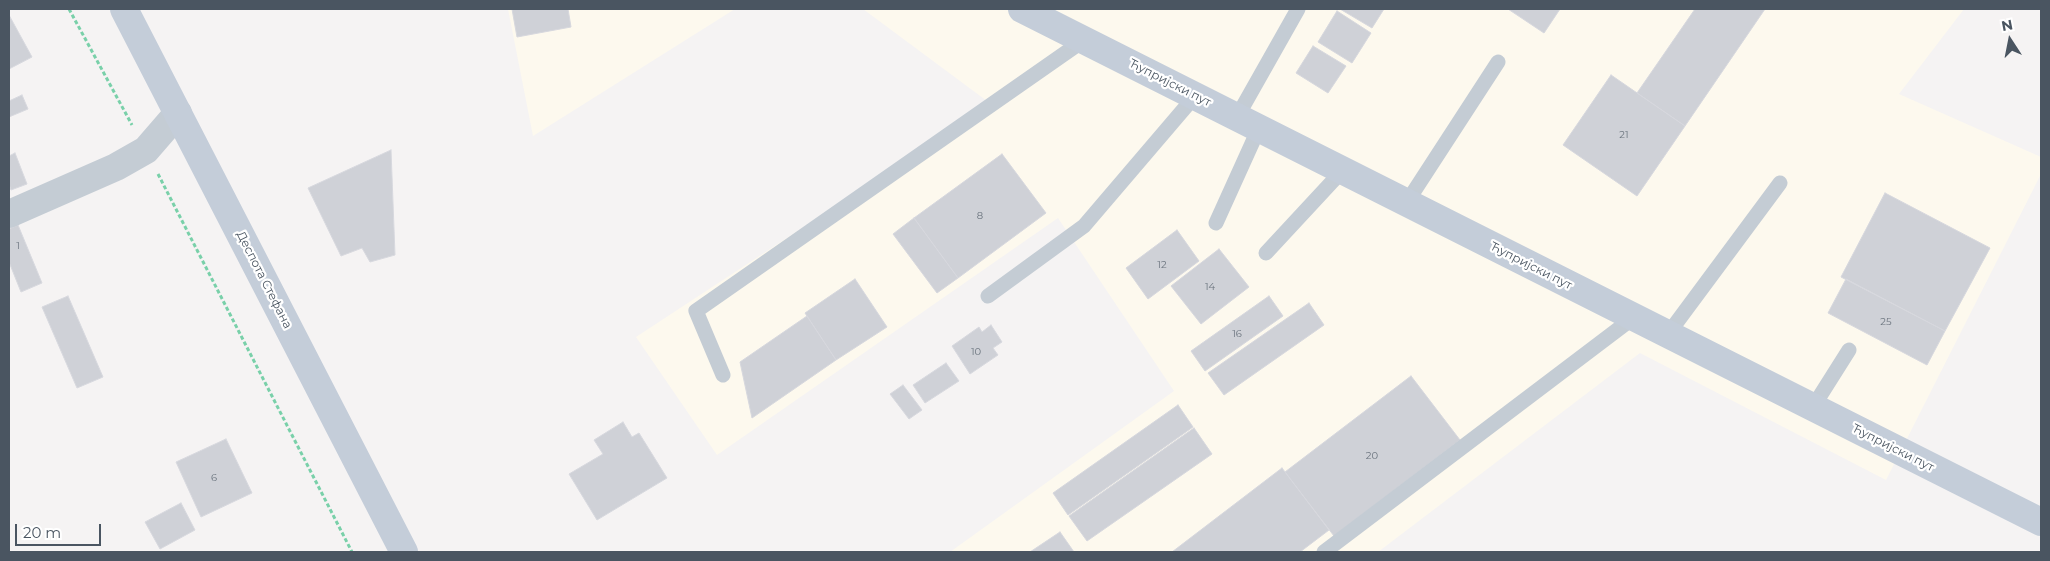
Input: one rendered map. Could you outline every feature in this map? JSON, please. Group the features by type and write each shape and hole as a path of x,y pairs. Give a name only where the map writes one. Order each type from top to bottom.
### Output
{"main road":[{"name":"Деспота Стефана","path":"124,9 404,552"},
{"name":"Ћупријски пут","path":"1022,9 2041,522"}],"street":[{"path":"9,214 116,167 146,150 178,113"}],"lane":[{"path":"1216,223 1248,123 1298,9"},
{"path":"724,375 696,311 1084,40"},
{"path":"1407,202 1498,62"},
{"path":"988,296 1084,226 1195,96"},
{"path":"1266,253 1343,170"},
{"path":"1668,334 1780,183"},
{"path":"1324,552 1634,318"},
{"path":"1813,407 1849,350"}],"path":[{"path":"69,9 146,150 352,552"}],"shaded area":[{"path":"508,9 735,9 533,136"},
{"path":"863,9 1964,9 1899,94 2041,157 2041,174 1886,480 1640,353 1378,552 950,552 1174,391 1058,218 717,455 636,337 991,104"}],"building":[{"path":"512,9 568,9 571,27 517,37"},
{"path":"1340,9 1384,9 1372,28"},
{"path":"1508,9 1560,9 1544,33"},
{"path":"1695,9 1765,9 1685,126 1637,93"},
{"path":"1337,11 1371,33 1352,63 1318,42"},
{"path":"9,15 32,57 9,69"},
{"path":"1313,46 1346,66 1328,93 1296,73"},
{"path":"1611,75 1685,126 1637,196 1563,145"},
{"path":"22,95 28,109 9,117 9,101"},
{"path":"391,150 395,255 370,262 362,248 341,256 308,188"},
{"path":"15,153 27,184 11,190 9,184 9,156"},
{"path":"1002,154 1046,213 958,278 914,218"},
{"path":"1885,193 1990,248 1945,331 1841,277"},
{"path":"914,218 958,278 937,293 893,234"},
{"path":"18,225 42,283 21,292 9,262 9,229"},
{"path":"1177,230 1199,261 1148,299 1126,268"},
{"path":"1219,249 1249,287 1201,324 1171,286"},
{"path":"855,279 887,327 836,360 805,313"},
{"path":"1846,279 1945,331 1927,365 1828,313"},
{"path":"68,296 103,377 77,388 42,307"},
{"path":"1269,296 1283,316 1205,371 1191,351"},
{"path":"1309,303 1324,325 1224,395 1208,373"},
{"path":"807,316 836,360 752,418 740,362"},
{"path":"991,325 1002,342 993,348 998,355 970,374 952,346 979,327 982,332"},
{"path":"946,363 959,381 925,403 913,385"},
{"path":"1411,376 1460,440 1334,536 1285,472"},
{"path":"903,385 922,410 909,419 890,394"},
{"path":"1178,405 1193,427 1068,515 1053,493"},
{"path":"623,422 632,437 639,433 667,478 597,520 569,474 603,454 594,440"},
{"path":"1194,428 1212,454 1087,541 1069,516"},
{"path":"226,439 252,493 201,517 176,462"},
{"path":"1282,468 1329,530 1300,552 1172,552"},
{"path":"181,503 195,530 160,549 145,522"},
{"path":"1060,532 1074,552 1030,552"}]}
